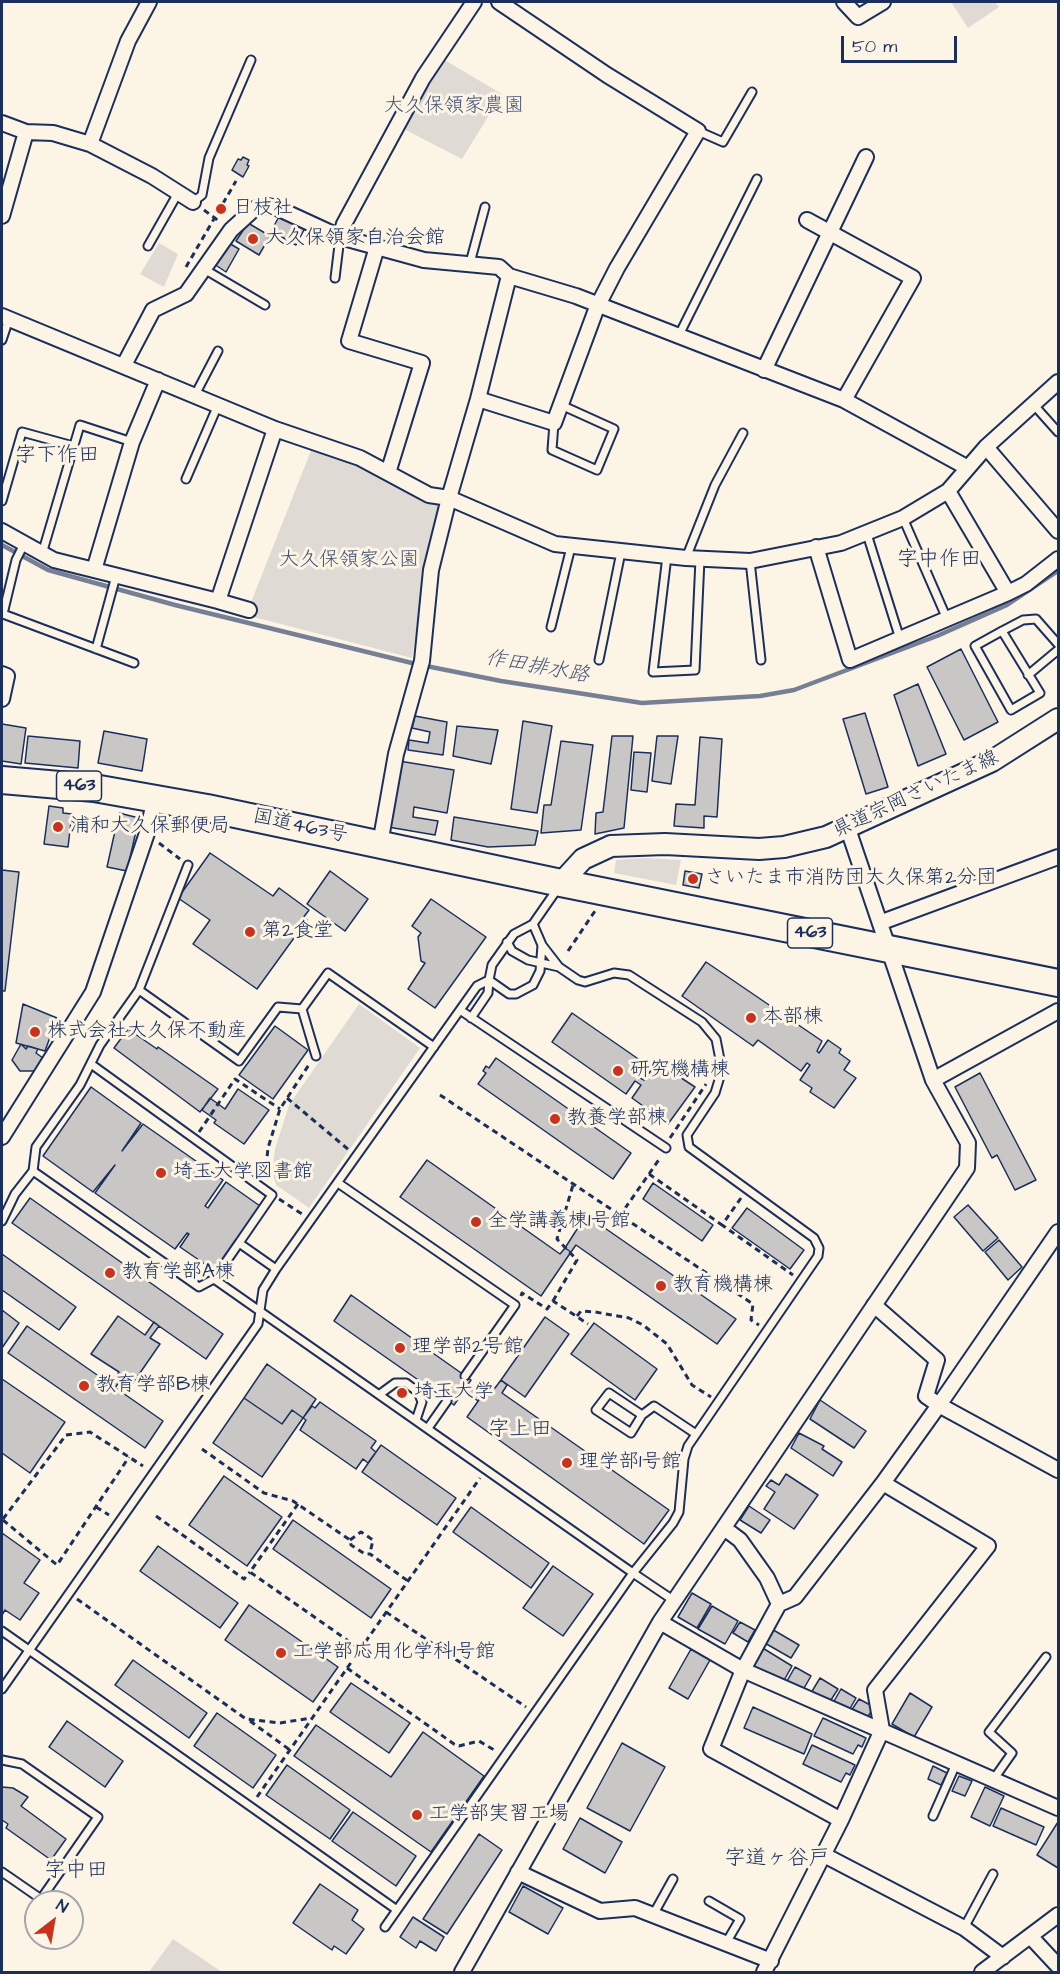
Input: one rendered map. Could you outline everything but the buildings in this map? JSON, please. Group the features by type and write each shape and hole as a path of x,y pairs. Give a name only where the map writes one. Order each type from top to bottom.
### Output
{"highway":[{"name":"国道463号","path":"2,780 94,788 155,798 561,883"},
{"name":"463","path":"561,883 1059,983"}],"main road":[{"name":"県道宗岡さいたま線","path":"561,883 583,860 611,846 643,844 776,847 803,843 848,829 992,761 1059,719"}],"street":[{"path":"90,144 128,41 149,2"},
{"path":"340,237 344,224 423,78 471,2"},
{"path":"478,399 554,423 597,307 616,268 698,130 607,75 500,2"},
{"path":"844,2 858,17 882,2"},
{"path":"2,123 26,132 53,133 90,144 152,176 193,202"},
{"path":"2,216 7,190 26,132"},
{"path":"765,370 866,157"},
{"path":"124,366 153,310 186,294 231,230 254,209 268,206 340,237 424,260 500,267 509,276 576,296 597,307 844,400 968,468"},
{"path":"807,220 913,278 844,400"},
{"path":"377,247 349,341 422,363 388,473"},
{"path":"380,844 396,754 421,664 431,570 509,276"},
{"path":"5,317 275,429 360,458 429,495 449,498 555,544 693,558 750,561 816,548 867,534 903,518 948,491 986,447 1059,382"},
{"path":"94,570 132,442 158,380"},
{"path":"218,601 275,429"},
{"path":"986,447 1059,531"},
{"path":"948,491 1008,593"},
{"path":"2,531 23,547 54,560 94,570 114,580 218,601 249,610"},
{"path":"816,548 850,660 1008,593 1026,584 1059,559"},
{"path":"2,674 7,676 2,699"},
{"path":"2,1137 93,992 147,833 155,798"},
{"path":"462,1972 673,1600 967,1168 968,1143 933,1080 895,973 882,922 848,829"},
{"path":"882,922 1059,857"},
{"path":"933,1080 1059,1011"},
{"path":"841,1820 711,1749 743,1670 779,1604 795,1597 883,1483 1059,1232"},
{"path":"874,1305 937,1360 926,1396 1059,1470"},
{"path":"518,1872 600,1911 635,1908 726,1943 767,1966 824,1855 882,1730 875,1690 988,1546 883,1483"},
{"path":"724,1527 740,1540 767,1578 779,1604"},
{"path":"660,1622 743,1670 1059,1808"},
{"path":"824,1855 964,1928 1003,1957"},
{"path":"982,1972 1059,1915"},
{"path":"1030,1936 1059,1966"}],"lane":[{"path":"193,202 202,195 209,158 251,60"},
{"path":"698,130 723,142 752,92"},
{"path":"678,337 757,179"},
{"path":"148,246 178,193"},
{"path":"470,263 485,207"},
{"path":"335,278 340,237"},
{"path":"204,269 265,305"},
{"path":"2,340 5,317"},
{"path":"195,395 218,351"},
{"path":"1033,404 1059,432"},
{"path":"186,479 218,405"},
{"path":"554,423 552,450 597,470 614,429 561,405"},
{"path":"42,554 80,425 132,442"},
{"path":"2,501 22,432 73,446"},
{"path":"667,556 653,672 695,670 693,558 715,485 743,433"},
{"path":"903,518 947,619"},
{"path":"867,534 900,639"},
{"path":"23,547 16,560 3,614 134,663"},
{"path":"551,627 571,547"},
{"path":"599,660 621,552"},
{"path":"750,561 761,660"},
{"path":"96,649 114,580"},
{"path":"1002,631 1040,693 1011,711 975,646 1002,631 1023,620 1036,619 1059,644"},
{"path":"1029,675 1059,650"},
{"path":"2,1221 15,1194 33,1171 36,1147 91,1065 100,1045 139,990 188,865"},
{"path":"471,1018 488,993 492,965 507,942 514,934 533,924 561,883"},
{"path":"533,924 543,945 559,968"},
{"path":"385,1927 633,1573 673,1523 679,1512 684,1459 696,1434 819,1253 814,1238 689,1147 687,1135 721,1081 721,1058 716,1039 702,1022 629,975 614,973 585,982 559,968 541,965 512,951 507,942"},
{"path":"489,980 500,990 516,994 533,985 541,965 543,945"},
{"path":"302,1009 328,972 434,1047"},
{"path":"2,1689 258,1324 263,1290 276,1269 477,986 489,980"},
{"path":"139,990 239,1061 278,1007 302,1009"},
{"path":"302,1009 316,1056"},
{"path":"460,1010 666,1148"},
{"path":"33,1171 199,1287 214,1279 272,1195 91,1065"},
{"path":"338,1183 515,1305 465,1376"},
{"path":"239,1243 276,1269"},
{"path":"214,1279 673,1600"},
{"path":"380,1394 395,1383 406,1383 418,1392 422,1402 416,1420"},
{"path":"642,1415 609,1393 596,1410 631,1433 642,1415 654,1406 696,1434"},
{"path":"428,1428 447,1401"},
{"path":"2,1631 397,1910"},
{"path":"993,1780 1012,1753 989,1732 1046,1657"},
{"path":"2,1760 21,1764 98,1817 41,1899 2,1872"},
{"path":"933,1816 956,1764"},
{"path":"964,1928 993,1874"},
{"path":"653,1915 673,1879"},
{"path":"710,1901 740,1919 726,1943"}],"path":[{"path":"181,276 236,180"},
{"path":"193,202 231,230"},
{"path":"147,833 188,865"},
{"path":"568,951 599,904"},
{"path":"310,1220 272,1195 266,1184 264,1169 280,1109 316,1056"},
{"path":"619,1216 649,1174 672,1134 707,1083 707,1065 721,1058"},
{"path":"195,1138 235,1078 280,1109"},
{"path":"440,1095 753,1304 751,1320 763,1328"},
{"path":"287,1098 357,1157"},
{"path":"649,1174 797,1278"},
{"path":"515,1305 522,1293 547,1309 577,1260 557,1239 573,1185"},
{"path":"722,1225 742,1197"},
{"path":"553,1301 588,1324"},
{"path":"577,1317 581,1311 595,1312 629,1318 643,1325 667,1344 699,1392 715,1398"},
{"path":"129,1457 57,1565 2,1520 66,1435 90,1432 129,1457 143,1466"},
{"path":"202,1449 264,1493 298,1504 350,1540 351,1545 364,1554 370,1554 408,1581"},
{"path":"250,1807 486,1469"},
{"path":"156,1516 244,1579 298,1504"},
{"path":"96,1507 109,1515"},
{"path":"350,1540 361,1532 373,1540 370,1554"},
{"path":"250,1572 360,1649"},
{"path":"69,1593 290,1750"},
{"path":"386,1612 535,1713"},
{"path":"347,1668 453,1744 459,1746 479,1741 504,1756"},
{"path":"246,1719 280,1723 312,1718"}],"green space":[{"path":"951,2 995,2 999,7 968,28"},
{"name":"大久保領家農園","path":"443,59 502,94 462,159 402,128"},
{"path":"159,243 178,254 164,287 140,274"},
{"name":"大久保領家公園","path":"312,448 359,465 426,500 441,504 425,568 412,658 246,615"},
{"path":"644,858 681,860 676,885 614,873 616,860"},
{"path":"359,1004 420,1048 309,1208 276,1185 272,1172 275,1149 289,1105"},
{"path":"173,1939 222,1972 149,1972"}],"waterway":[{"name":"作田排水路","path":"2,545 48,570 175,605 416,664 501,681 642,703 760,696 794,690 937,636 1007,605 1058,571"}],"place":[{"name":"日枝社","path":"221,209"},
{"name":"大久保領家自治会館","path":"253,239"},
{"name":"浦和大久保郵便局","path":"58,827"},
{"name":"さいたま市消防団大久保第2分団","path":"693,879"},
{"name":"第2食堂","path":"250,932"},
{"name":"本部棟","path":"751,1018"},
{"name":"株式会社大久保不動産","path":"35,1032"},
{"name":"研究機構棟","path":"618,1071"},
{"name":"教養学部棟","path":"555,1119"},
{"name":"埼玉大学図書館","path":"161,1173"},
{"name":"全学講義棟1号館","path":"476,1222"},
{"name":"教育学部A棟","path":"110,1273"},
{"name":"教育機構棟","path":"661,1286"},
{"name":"理学部2号館","path":"400,1348"},
{"name":"教育学部B棟","path":"84,1386"},
{"name":"埼玉大学","path":"402,1393"},
{"name":"理学部1号館","path":"567,1463"},
{"name":"工学部応用化学科1号館","path":"281,1653"},
{"name":"工学部実習工場","path":"417,1815"}],"district":[{"name":"字下作田","path":"57,457"},
{"name":"字中作田","path":"939,561"},
{"name":"字上田","path":"520,1431"},
{"name":"字道ヶ谷戸","path":"777,1860"},
{"name":"字中田","path":"76,1872"}]}
